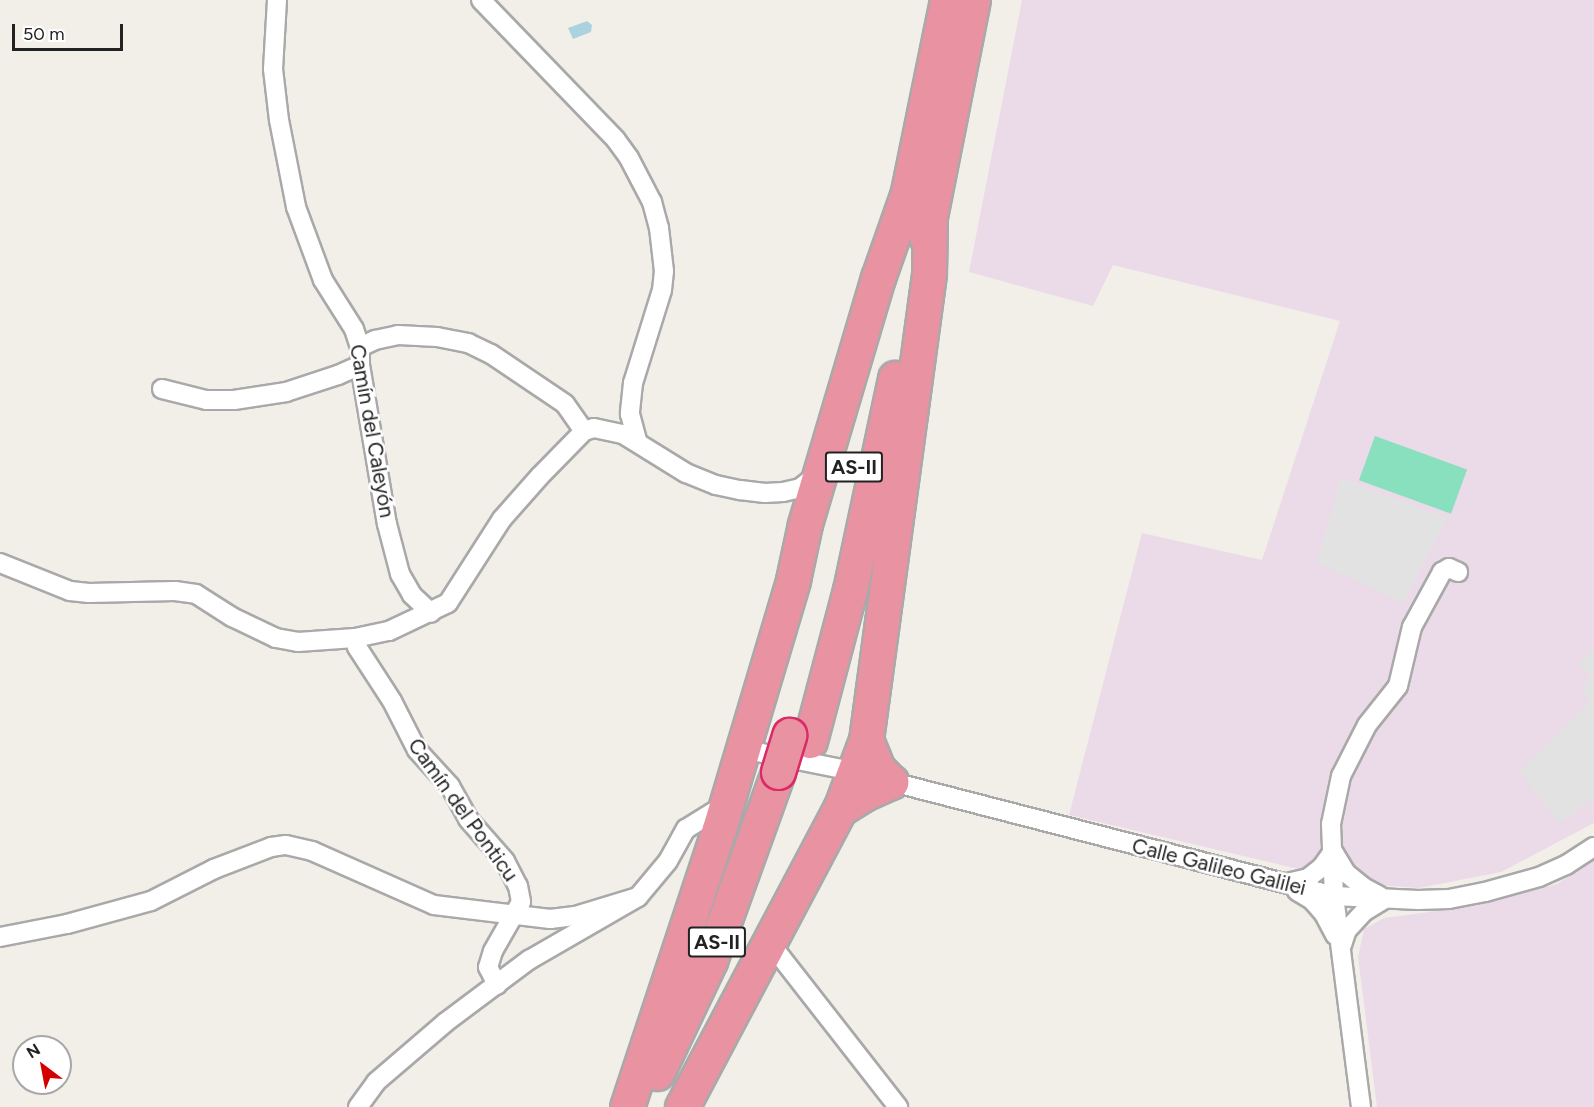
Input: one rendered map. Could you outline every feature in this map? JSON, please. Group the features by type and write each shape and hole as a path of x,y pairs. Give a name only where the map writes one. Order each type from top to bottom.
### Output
{"highway":[{"name":"AS-II","path":"800,738 947,0"},
{"name":"AS-II","path":"664,1107 728,967 800,738 850,590 930,217 973,0"},
{"path":"627,1107 742,749 732,748 725,742 725,727 740,708 759,693 793,580 810,504 878,278 907,195"},
{"path":"682,1107 768,949 840,809 849,771 866,740 929,273 930,217"},
{"path":"840,809 864,794 891,782 878,769 866,740"},
{"name":"AS-II","path":"641,1107 710,961 789,775"}],"street":[{"name":"Camín del Caleyón","path":"277,0 273,69 279,120 296,207 323,280 354,329 387,524 400,574 412,595 431,613"},
{"path":"481,0 616,140 629,158 652,202 664,271 662,290 633,383 630,414 637,441"},
{"path":"162,389 206,400 234,400 286,392 338,375 375,340 398,335 437,337 468,343 491,354 565,404 584,431"},
{"path":"0,563 69,591 89,593 175,591 196,594 247,625 276,638 298,642 355,638 389,631 448,603 456,594 485,543 502,519 584,431 594,428 609,429 637,441 666,461 716,485 765,493 810,504"},
{"path":"765,493 798,513 810,504"},
{"path":"1361,1107 1334,896 1330,824 1341,776 1367,725 1398,686 1412,627 1442,572 1449,568 1458,572"},
{"name":"Camín del Ponticu","path":"355,638 357,647 392,701 417,750 450,786 468,819 505,861 522,895 514,915 493,951 488,967 497,985"},
{"name":"Calle Galileo Galilei","path":"742,749 849,771 1334,896 1449,899 1539,877 1566,865 1594,847"},
{"path":"668,861 686,828 722,816"},
{"path":"358,1107 376,1082 409,1051 529,960 638,897 692,837 709,829 722,816"},
{"path":"0,938 67,924 151,901 214,869 271,847 286,845 312,851 434,905 550,919 575,916 638,897"},
{"path":"1284,883 1308,878 1322,867 1333,851"},
{"path":"1333,851 1346,873 1363,887 1386,899"},
{"path":"1284,883 1312,900 1324,914 1342,947"},
{"path":"1342,947 1347,930 1365,911 1386,899"},
{"path":"768,949 777,952 898,1107"}],"shaded area":[{"path":"1022,0 1594,0 1594,823 1501,872 1419,888 1363,884 1069,815 1142,533 1262,560 1340,321 1113,265 1093,306 969,272"},
{"path":"1341,478 1447,518 1403,603 1317,562"},
{"path":"1594,649 1594,797 1560,823 1519,772 1590,703 1580,688 1591,677 1578,664"},
{"path":"1594,860 1594,1107 1377,1107 1358,957 1364,929 1384,918 1474,906 1557,884"}],"green space":[{"path":"1375,436 1467,470 1451,514 1359,480"}],"water":[{"path":"587,21 592,25 591,32 573,39 568,28"}]}
